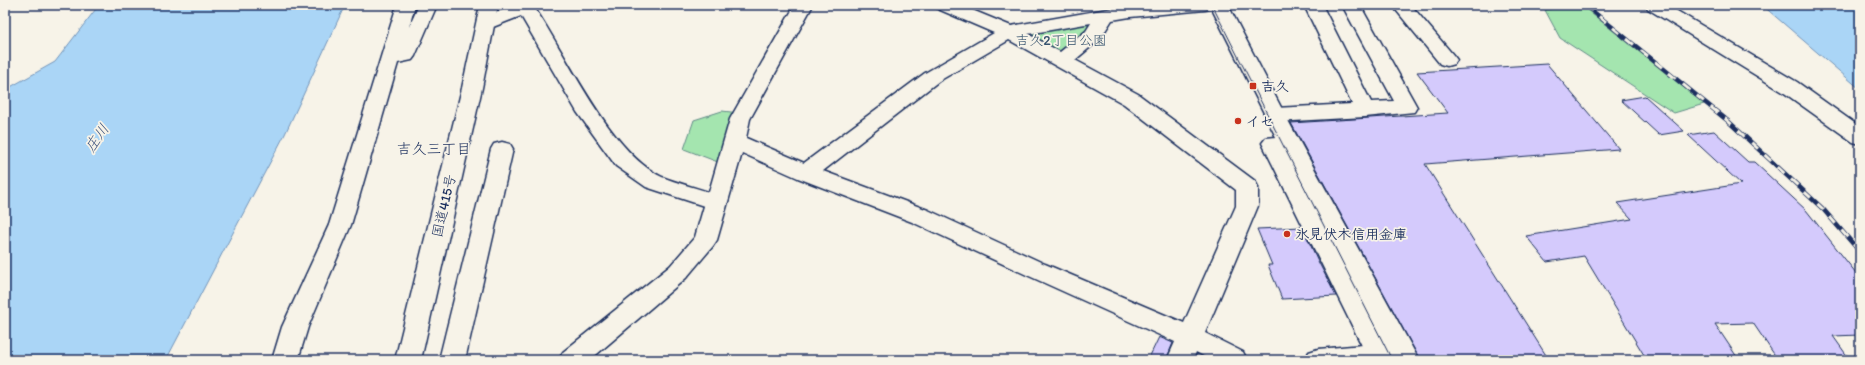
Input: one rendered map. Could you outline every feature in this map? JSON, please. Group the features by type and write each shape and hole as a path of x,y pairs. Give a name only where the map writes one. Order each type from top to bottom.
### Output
{"main road":[{"path":"286,360 295,327 340,225 406,5"},
{"path":"389,59 405,56 428,5"},
{"path":"572,360 678,272 705,240 735,142 740,119 748,103 767,74 804,5"},
{"path":"944,5 1009,32 1063,60 1132,99 1247,187 1248,206 1180,360"},
{"path":"806,174 932,77 1009,32 1130,11 1206,5 1259,116 1392,357"},
{"path":"1219,5 1275,115 1392,357"},
{"path":"1313,5 1365,110"},
{"path":"1275,115 1407,107 1351,5"},
{"path":"1401,5 1447,60"},
{"path":"1654,5 1790,87 1860,137"},
{"path":"487,14 528,7 537,26 584,107 624,161 654,182 716,202"},
{"name":"国道415号","path":"408,360 487,14"},
{"path":"1063,60 1093,34 1105,16"},
{"path":"735,142 806,174 920,216 1037,270 1190,337 1234,360"},
{"path":"452,360 502,149"},
{"path":"1318,360 1392,357"}],"green space":[{"path":"1569,5 1581,5 1704,104 1674,113 1560,38 1545,10"},
{"name":"吉久2丁目公園","path":"1105,16 1063,60 1009,32"},
{"path":"722,111 740,113 723,164 684,149 694,120"}],"water":[{"name":"庄川","path":"99,5 345,5 285,134 166,360 5,360 5,90 55,62"},
{"path":"1762,5 1860,5 1860,89"}],"building":[{"path":"1547,64 1619,149 1425,164 1549,360 1420,360 1291,123 1448,113 1417,72"},
{"path":"1645,96 1684,131 1659,135 1621,100"},
{"path":"1714,131 1748,162 1754,162 1806,210 1860,278 1860,335 1833,336 1850,360 1778,360 1753,323 1715,324 1739,360 1647,360 1584,256 1547,262 1526,236 1632,219 1617,203 1741,184 1688,135"},
{"path":"1302,227 1336,296 1282,299 1268,265 1272,265 1257,229"},
{"path":"1159,337 1173,343 1166,360 1148,360"}],"tram line":[{"path":"1212,5 1392,360"}],"railway":[{"path":"1585,5 1728,121 1823,209 1860,252"}],"place":[{"name":"吉久","path":"1253,86"},
{"name":"イセ","path":"1238,121"},
{"name":"氷見伏木信用金庫","path":"1287,234"}],"district":[{"name":"吉久三丁目","path":"434,149"}]}
